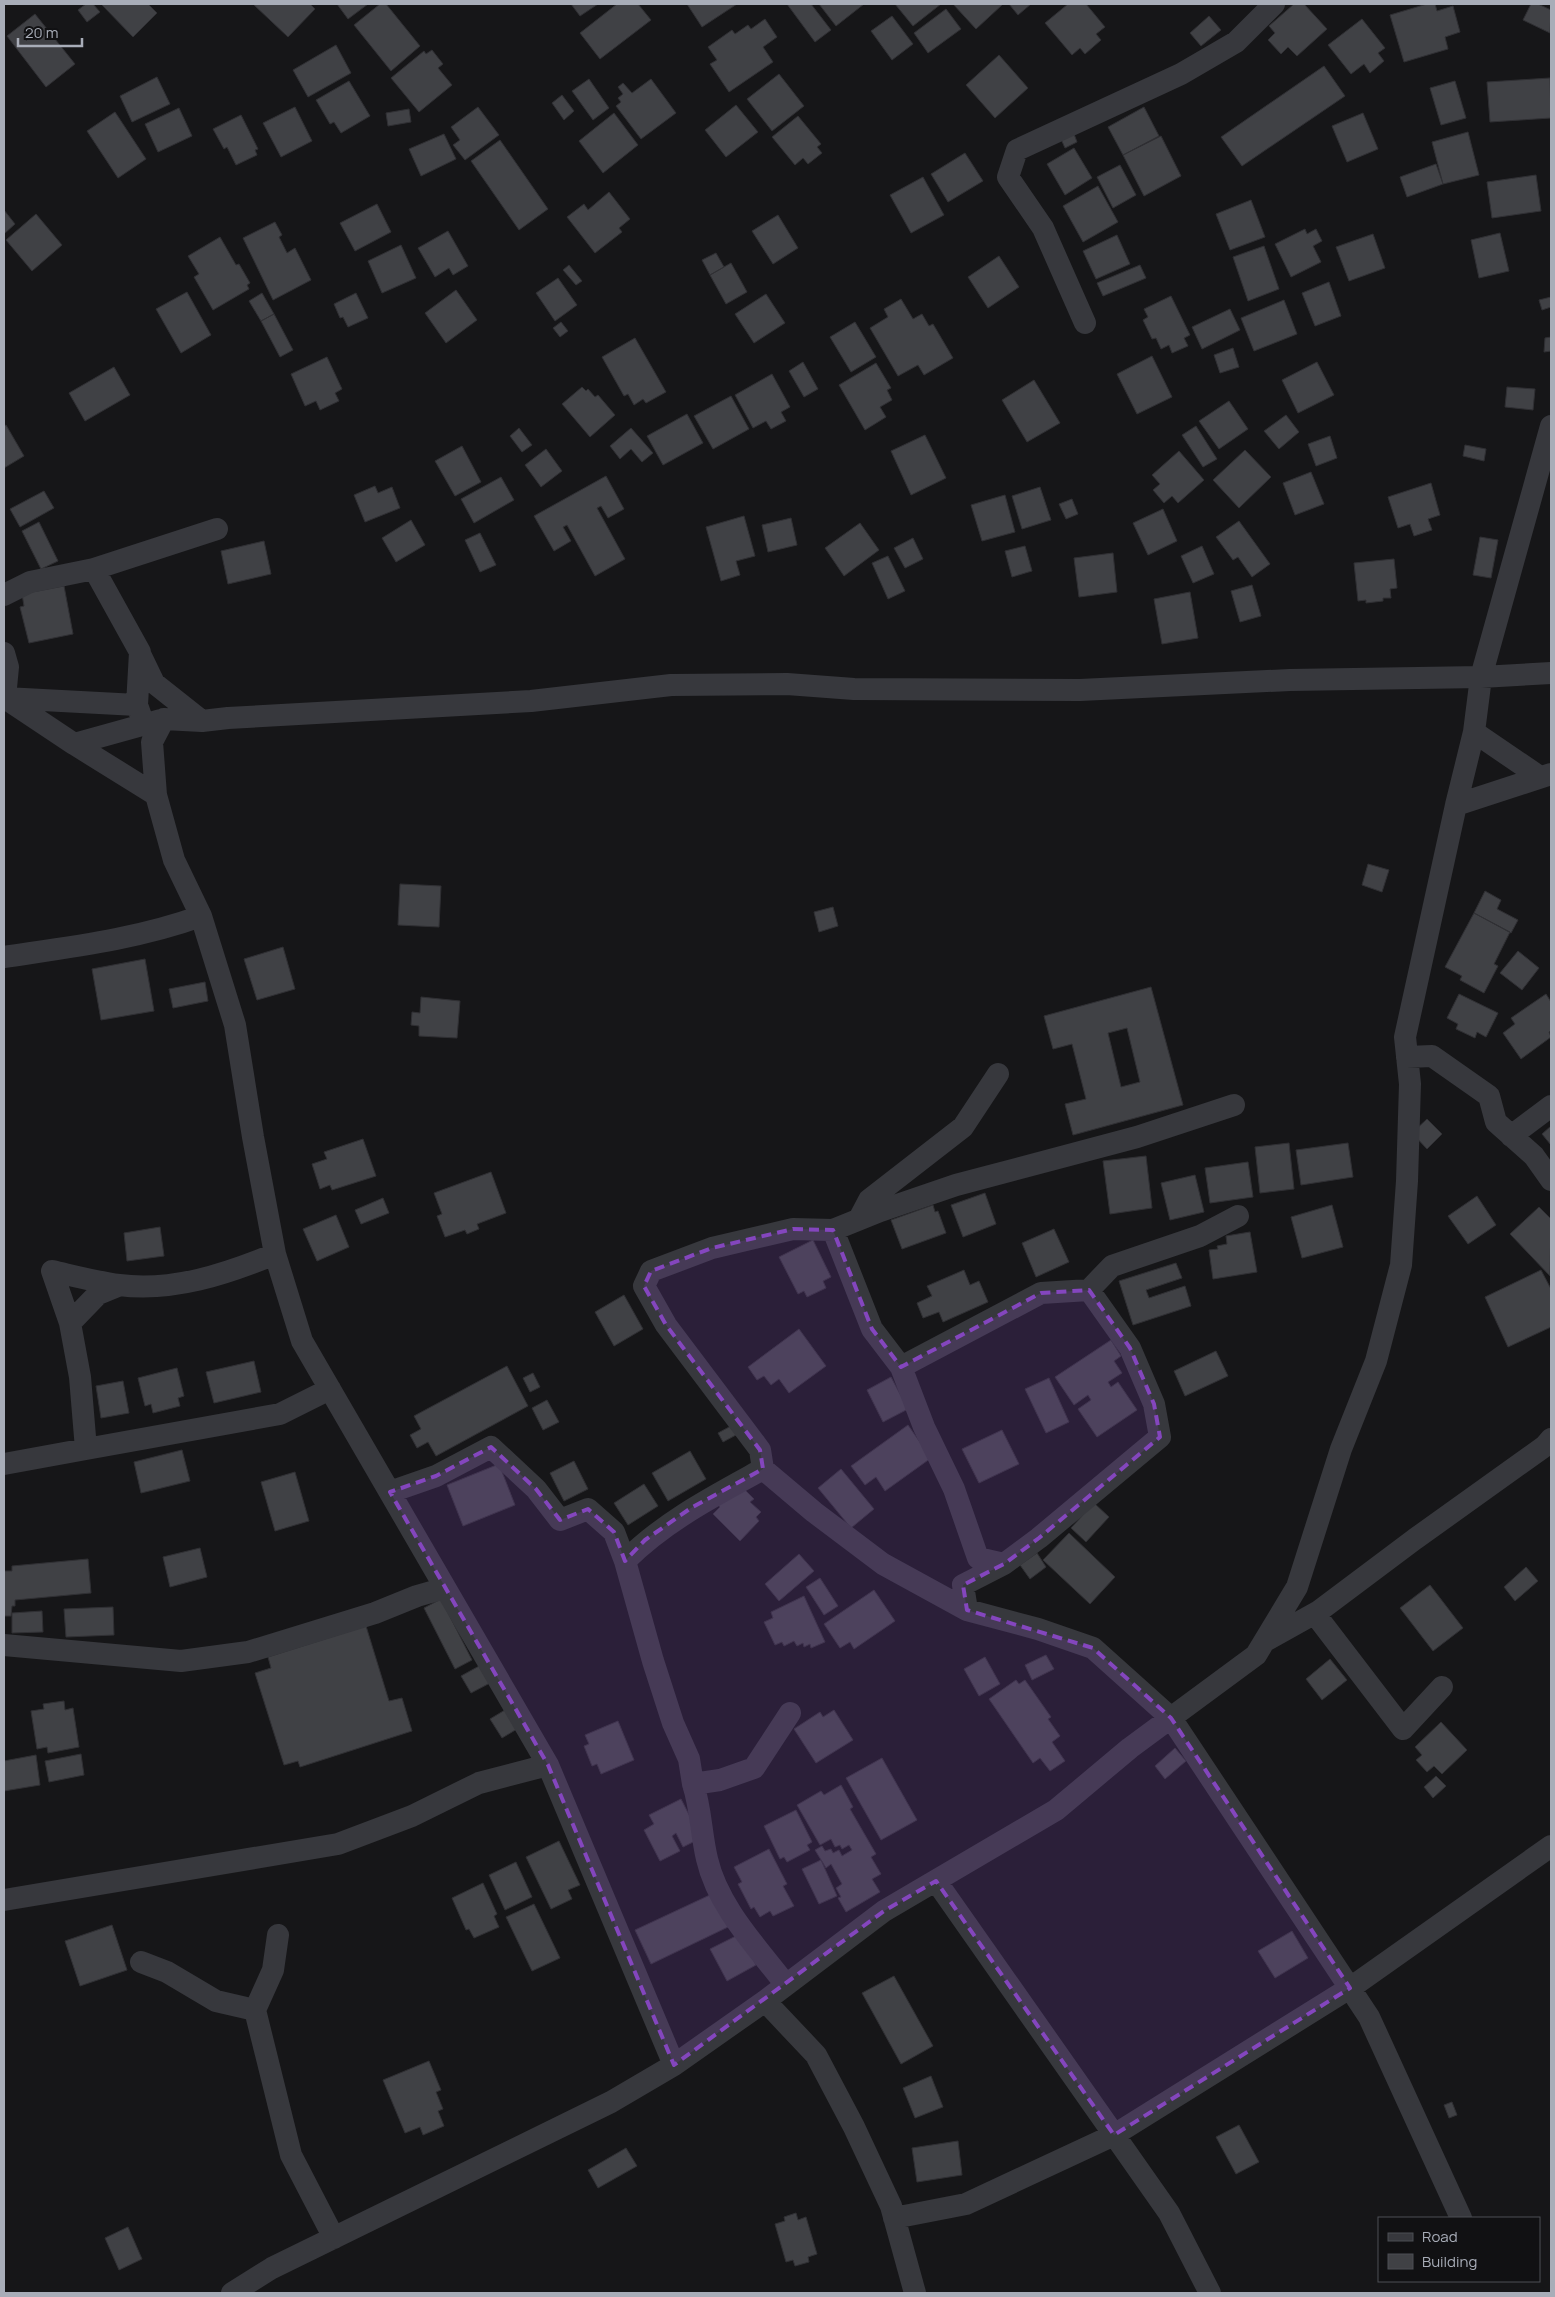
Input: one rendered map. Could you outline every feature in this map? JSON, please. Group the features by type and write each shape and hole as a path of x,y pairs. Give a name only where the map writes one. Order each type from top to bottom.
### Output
{"street":[{"path":"1086,323 1043,228 1008,176 1017,150 1181,74 1236,42 1274,4"},
{"path":"232,2293 272,2268 611,2102 674,2065 765,2001 884,1911 1056,1810 1130,1748 1256,1655 1297,1587 1341,1449 1376,1360 1401,1265 1410,1104 1405,1037 1474,732 1481,677 1546,471 1551,426"},
{"path":"4,595 30,582 94,570 217,530"},
{"path":"94,570 140,652 154,683 202,721"},
{"path":"140,652 152,742 156,795 174,860 201,916 235,1025 253,1138 275,1254 302,1341 548,1765 674,2065"},
{"path":"4,653 8,667 4,698"},
{"path":"4,698 202,721 228,718 532,702 671,685 787,684 854,689 1080,690 1290,680 1481,677 1551,673"},
{"path":"4,698 156,795"},
{"path":"74,744 149,716"},
{"path":"1474,732 1546,775"},
{"path":"1456,805 1546,775"},
{"path":"4,958 168,928 201,916"},
{"path":"1407,1057 1432,1056 1489,1096 1496,1122 1534,1156 1551,1180"},
{"path":"859,1220 868,1200 963,1127 998,1074"},
{"path":"1234,1105 1137,1138 956,1185 833,1230 793,1230 712,1248 651,1271 644,1286 666,1325 760,1450 764,1469 814,1512 883,1564 967,1610 1038,1629 1093,1648 1171,1718 1369,2017 1461,2217"},
{"path":"1511,1136 1551,1106"},
{"path":"901,1367 1041,1293 1089,1290 1112,1266 1200,1236 1238,1216"},
{"path":"833,1230 872,1329 901,1367 924,1427 954,1489 978,1558 1004,1564"},
{"path":"86,1449 80,1377 70,1323 52,1271 120,1285 167,1285 230,1272 275,1254"},
{"path":"70,1323 98,1294 120,1285"},
{"path":"967,1610 964,1585 1004,1564 1039,1538 1160,1437 1154,1404 1130,1348 1089,1290"},
{"path":"4,1464 280,1414 330,1390"},
{"path":"1266,1640 1315,1614 1415,1539 1545,1446 1551,1439"},
{"path":"390,1492 436,1476 491,1447 536,1489 560,1520 588,1510 614,1532 625,1561 642,1627 674,1723 689,1759 693,1784 698,1799 707,1860 718,1890 739,1923 786,1985"},
{"path":"625,1561 645,1540 691,1508 764,1469"},
{"path":"4,1645 181,1661 248,1652 375,1613 416,1596 445,1588"},
{"path":"1315,1614 1403,1729 1442,1688"},
{"path":"693,1784 720,1780 754,1768 790,1713"},
{"path":"4,1900 338,1844 412,1816 479,1783 548,1765"},
{"path":"894,2218 966,2204 1114,2135 1350,1988 1551,1846"},
{"path":"936,1881 1168,2212 1210,2293"},
{"path":"278,1936 273,1970 255,2010 290,2155 334,2238"},
{"path":"141,1962 167,1972 216,2001 255,2010"},
{"path":"765,2001 816,2055 854,2127 891,2206 915,2293"}],"highlighted area":[{"path":"793,1229 833,1230 872,1329 901,1367 1041,1293 1089,1290 1130,1348 1154,1404 1160,1437 1039,1538 1004,1564 963,1585 967,1610 1093,1648 1171,1718 1350,1988 1114,2135 936,1881 884,1911 674,2065 548,1765 390,1492 436,1476 491,1447 536,1489 560,1520 588,1509 614,1532 625,1561 645,1540 691,1508 763,1469 760,1450 666,1325 644,1286 651,1271 712,1248"}],"building":[{"path":"86,4 93,4 100,12 87,22 78,10"},
{"path":"103,4 148,4 157,13 133,37"},
{"path":"253,4 310,4 315,9 288,37"},
{"path":"337,4 368,4 348,19"},
{"path":"380,4 386,4 420,46 391,71 354,25"},
{"path":"571,4 598,4 580,16"},
{"path":"617,4 638,4 651,20 600,59 580,33"},
{"path":"687,4 737,4 702,27"},
{"path":"787,4 811,4 831,30 815,42"},
{"path":"819,4 864,4 836,26"},
{"path":"895,4 941,4 913,26"},
{"path":"953,4 1001,4 1002,5 976,29"},
{"path":"1009,4 1031,4 1018,15"},
{"path":"1068,4 1086,4 1105,27 1096,34 1101,40 1085,54 1080,48 1072,55 1045,23"},
{"path":"1294,4 1304,4 1327,29 1297,56 1288,47 1281,54 1268,40 1275,33 1269,26"},
{"path":"1427,4 1435,4 1437,11 1453,6 1460,32 1445,37 1448,49 1404,62 1390,15"},
{"path":"1531,4 1538,4 1551,10 1550,33 1523,20"},
{"path":"946,9 961,29 928,53 914,33"},
{"path":"35,14 75,64 46,87 7,36"},
{"path":"892,16 913,44 892,60 871,31"},
{"path":"1209,16 1221,30 1201,46 1190,33"},
{"path":"765,19 777,37 763,47 773,62 729,92 710,64 717,60 708,47 732,30 735,34 748,25 751,29"},
{"path":"1362,19 1385,48 1378,53 1384,61 1370,73 1364,64 1351,74 1328,45"},
{"path":"336,45 351,73 308,97 293,70"},
{"path":"432,50 443,64 438,68 452,85 419,112 391,78 424,51 426,54"},
{"path":"999,55 1028,88 995,118 966,85"},
{"path":"1324,66 1345,96 1242,166 1221,137"},
{"path":"779,74 804,106 772,131 747,99"},
{"path":"157,77 170,104 132,122 120,96"},
{"path":"1550,78 1551,118 1490,122 1487,82"},
{"path":"589,79 609,108 593,120 572,91"},
{"path":"651,79 676,113 641,139 616,106 621,102 618,98 623,94 618,87 623,83 632,93"},
{"path":"349,81 370,116 341,133 334,122 330,124 316,100"},
{"path":"1455,81 1466,118 1441,125 1430,88"},
{"path":"562,95 574,111 564,120 552,103"},
{"path":"736,105 758,132 726,157 705,130"},
{"path":"295,107 312,141 281,157 263,123"},
{"path":"478,107 499,135 465,160 453,145 460,140 451,127"},
{"path":"1144,107 1159,136 1123,155 1108,127"},
{"path":"179,108 192,136 158,152 145,124"},
{"path":"409,109 411,122 388,126 386,113"},
{"path":"115,112 146,159 118,178 87,131"},
{"path":"614,113 638,145 603,173 579,141"},
{"path":"1363,113 1378,149 1347,162 1332,126"},
{"path":"241,115 258,149 255,150 257,155 236,165 227,147 224,149 213,129"},
{"path":"798,116 821,144 817,147 822,153 808,164 803,158 795,165 772,137"},
{"path":"1468,132 1479,175 1443,184 1432,142"},
{"path":"444,134 456,159 421,176 409,149"},
{"path":"1074,134 1077,142 1065,148 1061,139"},
{"path":"1161,136 1181,176 1144,196 1123,155"},
{"path":"500,140 548,209 519,230 471,161"},
{"path":"1074,148 1092,178 1065,195 1047,164"},
{"path":"965,153 983,181 948,202 931,174"},
{"path":"1436,164 1443,184 1407,197 1400,177"},
{"path":"1120,165 1136,195 1113,208 1097,177"},
{"path":"1536,175 1541,211 1492,218 1487,182"},
{"path":"923,177 944,215 911,233 890,195"},
{"path":"1098,186 1118,222 1083,242 1063,206"},
{"path":"609,192 630,219 619,228 622,232 595,253 567,217 584,204 588,210"},
{"path":"1251,200 1265,237 1230,250 1216,214"},
{"path":"377,204 391,232 355,251 340,223"},
{"path":"4,210 15,224 4,234"},
{"path":"36,214 62,245 32,271 6,240"},
{"path":"778,215 798,248 773,264 752,231"},
{"path":"275,222 282,235 279,237 287,253 295,248 311,280 273,300 243,238"},
{"path":"1305,229 1307,234 1316,229 1322,241 1313,246 1321,262 1291,277 1275,244"},
{"path":"448,231 468,266 453,275 449,268 435,277 418,248"},
{"path":"1500,233 1509,271 1479,278 1471,240"},
{"path":"1373,234 1385,268 1349,281 1336,247"},
{"path":"1117,235 1130,264 1096,279 1083,251"},
{"path":"220,237 236,265 239,264 250,283 247,285 249,289 213,310 194,277 199,274 188,256"},
{"path":"401,245 416,278 382,293 368,261"},
{"path":"1264,246 1279,289 1248,301 1233,257"},
{"path":"716,253 724,267 710,275 702,260"},
{"path":"999,256 1019,287 988,308 968,277"},
{"path":"731,263 747,292 726,304 710,275"},
{"path":"569,265 582,281 576,285 563,270"},
{"path":"1140,265 1146,278 1103,296 1097,283"},
{"path":"558,278 577,305 555,321 536,293"},
{"path":"1329,282 1341,316 1315,326 1302,293"},
{"path":"456,290 477,320 446,343 425,313"},
{"path":"187,292 211,335 181,353 156,309"},
{"path":"262,293 274,314 261,321 249,301"},
{"path":"356,293 368,318 348,327 343,317 340,318 334,304"},
{"path":"766,294 785,323 754,343 735,314"},
{"path":"1171,296 1190,335 1184,338 1188,346 1172,353 1169,345 1161,349 1156,338 1152,339 1143,320 1148,317 1144,309"},
{"path":"1551,297 1551,307 1542,310 1539,300"},
{"path":"901,299 913,319 922,314 929,326 933,324 953,358 924,375 918,365 898,376 870,328 888,317 884,309"},
{"path":"1284,300 1297,334 1254,351 1241,318"},
{"path":"1230,309 1240,330 1202,349 1192,327"},
{"path":"274,314 293,350 280,357 261,321"},
{"path":"561,322 568,331 560,337 553,328"},
{"path":"855,322 876,357 851,372 830,337"},
{"path":"1551,337 1551,351 1544,352 1545,338"},
{"path":"635,338 666,392 646,403 643,399 634,405 628,394 624,396 602,357"},
{"path":"1233,348 1239,367 1220,373 1214,355"},
{"path":"1152,356 1172,397 1137,414 1117,374"},
{"path":"327,357 342,389 335,393 339,401 320,410 316,401 305,406 291,374"},
{"path":"803,362 818,389 804,397 789,371"},
{"path":"1317,362 1334,395 1298,413 1282,380"},
{"path":"876,363 891,388 887,390 892,400 880,407 886,417 865,430 839,385"},
{"path":"114,367 130,395 85,421 69,393"},
{"path":"772,374 790,407 781,412 786,421 771,429 766,421 753,428 735,395"},
{"path":"1034,380 1060,423 1027,442 1002,400"},
{"path":"582,387 586,391 588,389 595,397 598,395 615,415 590,437 562,404"},
{"path":"1507,387 1535,389 1533,410 1505,407"},
{"path":"731,396 749,429 713,449 694,416"},
{"path":"1229,401 1248,429 1219,449 1199,421"},
{"path":"687,414 703,443 663,465 647,436"},
{"path":"1286,415 1299,432 1279,449 1264,431"},
{"path":"6,425 24,456 4,468 4,426"},
{"path":"1196,426 1217,459 1203,467 1182,435"},
{"path":"519,428 532,445 522,452 510,436"},
{"path":"631,428 653,453 642,462 631,449 620,459 610,446"},
{"path":"925,435 946,478 911,495 891,451"},
{"path":"1330,436 1337,458 1316,466 1308,444"},
{"path":"1465,445 1486,449 1484,461 1463,456"},
{"path":"462,446 481,482 455,496 435,461"},
{"path":"546,449 562,471 541,487 525,465"},
{"path":"1245,450 1271,477 1239,508 1213,480"},
{"path":"1179,451 1204,480 1178,503 1172,496 1164,503 1153,490 1160,484 1152,475"},
{"path":"1311,472 1324,504 1295,515 1283,483"},
{"path":"606,476 624,509 608,518 601,506 597,508 625,559 595,576 567,525 563,527 571,541 554,551 534,516"},
{"path":"501,477 514,500 474,523 461,499"},
{"path":"1431,483 1440,515 1428,519 1432,530 1414,536 1410,524 1398,528 1388,497"},
{"path":"375,486 378,493 392,487 400,508 365,522 354,495"},
{"path":"1040,487 1051,520 1022,529 1012,496"},
{"path":"44,491 54,508 20,527 10,509"},
{"path":"1005,495 1015,532 982,541 971,505"},
{"path":"1072,499 1078,514 1066,519 1059,504"},
{"path":"1163,509 1177,541 1148,555 1133,523"},
{"path":"744,516 755,556 736,561 740,575 721,581 706,527"},
{"path":"791,518 797,545 768,552 762,525"},
{"path":"411,520 425,545 396,562 382,538"},
{"path":"1239,521 1270,564 1252,577 1238,557 1233,560 1216,537"},
{"path":"39,522 58,561 41,569 22,531"},
{"path":"860,523 879,550 844,576 825,548"},
{"path":"480,533 496,565 480,572 465,540"},
{"path":"1480,537 1498,540 1491,578 1473,575"},
{"path":"913,538 923,559 905,568 894,548"},
{"path":"264,541 271,574 228,584 221,551"},
{"path":"1025,546 1032,571 1012,577 1005,551"},
{"path":"1202,546 1214,574 1193,583 1181,556"},
{"path":"1113,553 1117,592 1079,597 1074,558"},
{"path":"888,556 905,591 888,599 872,563"},
{"path":"1394,559 1397,588 1390,589 1391,598 1383,598 1383,601 1366,603 1366,600 1358,601 1354,563"},
{"path":"1252,585 1261,616 1240,622 1231,591"},
{"path":"64,586 73,634 29,643 20,607 24,606 22,594"},
{"path":"1190,592 1198,638 1162,644 1154,599"},
{"path":"1368,864 1389,870 1382,892 1362,885"},
{"path":"400,884 441,886 439,927 398,925"},
{"path":"1485,891 1501,900 1497,909 1518,920 1511,933 1474,913"},
{"path":"833,907 838,926 819,932 814,912"},
{"path":"1474,913 1510,932 1494,964 1498,966 1484,993 1460,980 1462,976 1445,967"},
{"path":"283,947 295,989 257,1000 244,959"},
{"path":"1518,951 1539,968 1522,990 1500,973"},
{"path":"145,959 154,1011 101,1020 92,969"},
{"path":"205,982 208,1001 173,1008 169,989"},
{"path":"1151,987 1183,1105 1073,1135 1065,1104 1086,1099 1072,1044 1053,1049 1044,1016","holes":["1127,1028 1140,1082 1121,1087 1108,1033"]},
{"path":"1459,994 1498,1013 1486,1037 1477,1032 1475,1038 1456,1029 1458,1024 1447,1018"},
{"path":"1546,994 1551,1002 1551,1030 1549,1032 1551,1037 1521,1059 1503,1033 1515,1024 1511,1018"},
{"path":"421,997 460,1001 457,1038 419,1036 419,1026 411,1025 412,1012 420,1013"},
{"path":"1427,1119 1442,1134 1427,1149 1412,1133"},
{"path":"1551,1126 1551,1145 1542,1134"},
{"path":"363,1139 376,1176 332,1190 330,1185 320,1189 312,1164 327,1159 324,1152"},
{"path":"1289,1143 1294,1189 1260,1193 1255,1147"},
{"path":"1348,1143 1353,1177 1301,1185 1296,1150"},
{"path":"1146,1156 1152,1208 1110,1214 1103,1161"},
{"path":"1248,1162 1253,1197 1210,1203 1205,1168"},
{"path":"491,1172 506,1213 477,1224 479,1229 467,1234 465,1230 445,1237 437,1216 442,1214 434,1193"},
{"path":"1195,1175 1204,1212 1170,1220 1161,1183"},
{"path":"985,1193 996,1224 963,1237 951,1205"},
{"path":"1477,1196 1496,1225 1468,1244 1448,1216"},
{"path":"383,1198 389,1213 361,1224 355,1210"},
{"path":"933,1205 935,1212 938,1211 946,1233 902,1249 891,1220"},
{"path":"1332,1205 1343,1247 1302,1258 1291,1217"},
{"path":"1539,1207 1551,1219 1550,1276 1510,1234"},
{"path":"336,1215 349,1247 317,1261 303,1229"},
{"path":"160,1227 164,1256 127,1261 124,1233"},
{"path":"1054,1229 1069,1262 1036,1277 1022,1243"},
{"path":"1250,1232 1257,1272 1213,1279 1209,1250 1218,1249 1217,1246 1227,1244 1226,1236"},
{"path":"813,1240 831,1277 823,1281 826,1288 807,1297 804,1291 798,1294 779,1257"},
{"path":"1176,1263 1182,1278 1146,1290 1149,1298 1185,1286 1191,1306 1133,1325 1119,1281"},
{"path":"964,1270 970,1285 979,1281 988,1302 943,1322 939,1312 923,1318 917,1303 932,1296 927,1286"},
{"path":"1541,1270 1551,1289 1551,1327 1508,1347 1485,1297"},
{"path":"624,1295 643,1329 614,1346 595,1312"},
{"path":"799,1329 826,1366 789,1393 779,1379 771,1385 764,1376 757,1380 748,1367"},
{"path":"1111,1340 1121,1356 1114,1361 1122,1373 1108,1382 1111,1387 1118,1382 1137,1410 1097,1437 1078,1409 1091,1400 1088,1395 1074,1405 1055,1377"},
{"path":"1216,1351 1228,1376 1185,1396 1174,1371"},
{"path":"254,1361 261,1392 214,1403 206,1372"},
{"path":"507,1366 528,1406 436,1456 428,1442 417,1448 410,1435 421,1429 414,1416"},
{"path":"177,1368 184,1396 178,1398 180,1406 153,1413 151,1404 145,1406 138,1378"},
{"path":"533,1373 540,1387 530,1392 523,1378"},
{"path":"891,1377 908,1409 883,1422 867,1390"},
{"path":"1049,1378 1069,1422 1046,1433 1025,1389"},
{"path":"123,1381 129,1413 101,1418 96,1386"},
{"path":"547,1400 559,1422 543,1430 532,1408"},
{"path":"908,1425 931,1458 885,1491 876,1477 865,1485 851,1466"},
{"path":"731,1426 736,1435 723,1442 718,1433"},
{"path":"1002,1430 1019,1464 979,1483 962,1449"},
{"path":"182,1450 190,1481 141,1493 134,1462"},
{"path":"690,1451 706,1479 668,1501 652,1473"},
{"path":"574,1461 588,1489 564,1501 550,1473"},
{"path":"499,1464 515,1505 463,1526 447,1485"},
{"path":"841,1469 874,1509 851,1528 818,1488"},
{"path":"295,1472 309,1521 275,1531 261,1482"},
{"path":"644,1484 658,1506 628,1525 614,1503"},
{"path":"742,1487 754,1499 750,1502 761,1512 756,1517 759,1521 740,1541 713,1514 720,1507 717,1504"},
{"path":"1094,1503 1109,1517 1086,1542 1071,1528"},
{"path":"1069,1533 1115,1577 1090,1604 1043,1560"},
{"path":"200,1548 207,1577 170,1587 163,1557"},
{"path":"1037,1553 1046,1567 1030,1579 1020,1565"},
{"path":"799,1554 814,1571 779,1601 765,1584"},
{"path":"88,1559 91,1593 15,1600 11,1616 4,1616 4,1571 12,1571 12,1566"},
{"path":"1526,1567 1538,1581 1515,1601 1504,1587"},
{"path":"820,1578 838,1606 824,1615 806,1587"},
{"path":"1430,1585 1463,1628 1433,1651 1400,1608"},
{"path":"874,1590 895,1621 854,1649 850,1642 840,1648 824,1624"},
{"path":"804,1596 825,1642 811,1648 810,1644 804,1647 803,1643 797,1646 794,1641 784,1646 782,1642 775,1645 764,1622 773,1618 771,1612"},
{"path":"441,1599 472,1660 455,1669 424,1608"},
{"path":"113,1607 114,1635 66,1637 64,1609"},
{"path":"42,1611 43,1632 12,1633 12,1613"},
{"path":"366,1626 389,1701 402,1698 412,1731 300,1767 298,1761 284,1765 255,1673 271,1668 268,1657"},
{"path":"1046,1655 1054,1669 1032,1680 1025,1665"},
{"path":"985,1657 1000,1684 979,1696 964,1669"},
{"path":"1330,1659 1347,1680 1322,1700 1306,1679"},
{"path":"481,1665 490,1683 471,1693 461,1676"},
{"path":"1016,1680 1019,1684 1025,1680 1051,1717 1048,1719 1060,1736 1052,1742 1065,1761 1050,1771 1040,1758 1033,1763 989,1699"},
{"path":"64,1701 65,1710 73,1708 79,1747 48,1753 47,1747 37,1749 31,1711 44,1709 43,1704"},
{"path":"505,1710 517,1729 502,1738 490,1719"},
{"path":"834,1710 853,1740 816,1763 794,1729 820,1712 823,1717"},
{"path":"618,1721 634,1760 601,1774 597,1764 592,1766 584,1746 589,1744 585,1735"},
{"path":"1441,1722 1467,1750 1442,1774 1434,1766 1427,1772 1416,1760 1422,1755 1415,1747"},
{"path":"1175,1748 1186,1761 1165,1779 1155,1766"},
{"path":"81,1754 84,1775 49,1782 45,1761"},
{"path":"36,1755 40,1785 4,1791 4,1761"},
{"path":"882,1758 917,1820 881,1840 846,1778"},
{"path":"1436,1776 1446,1786 1433,1798 1424,1787"},
{"path":"841,1785 853,1807 850,1809 876,1854 871,1857 881,1874 872,1879 880,1892 846,1912 838,1898 841,1897 836,1888 842,1884 831,1864 826,1868 815,1850 822,1846 825,1851 831,1849 833,1853 839,1850 842,1856 852,1850 849,1845 842,1849 840,1845 835,1847 831,1839 820,1845 797,1805 821,1791 824,1795"},
{"path":"681,1799 701,1838 683,1847 676,1833 672,1836 680,1851 660,1861 644,1830 654,1824 649,1815"},
{"path":"796,1810 812,1842 807,1845 810,1850 787,1862 784,1857 780,1859 764,1826"},
{"path":"559,1841 580,1885 568,1890 572,1899 551,1909 526,1857"},
{"path":"769,1849 787,1884 783,1886 794,1906 773,1916 770,1911 760,1917 754,1907 751,1909 738,1884 742,1882 734,1867"},
{"path":"821,1860 837,1896 819,1904 802,1869"},
{"path":"516,1862 532,1897 505,1910 489,1875"},
{"path":"483,1883 497,1914 494,1916 499,1927 474,1938 469,1929 466,1930 452,1898"},
{"path":"712,1894 728,1927 651,1964 635,1930"},
{"path":"534,1904 560,1958 532,1971 506,1917"},
{"path":"112,1925 127,1970 80,1986 65,1941"},
{"path":"1292,1931 1308,1958 1275,1978 1258,1951"},
{"path":"740,1934 756,1965 727,1981 710,1949"},
{"path":"894,1976 933,2046 901,2064 862,1993"},
{"path":"429,2061 441,2090 436,2092 443,2109 438,2111 444,2126 423,2135 420,2127 405,2133 383,2080"},
{"path":"931,2076 943,2107 915,2118 903,2088"},
{"path":"1452,2102 1457,2115 1449,2118 1444,2105"},
{"path":"1239,2125 1259,2162 1236,2174 1216,2137"},
{"path":"958,2141 962,2175 917,2182 912,2148"},
{"path":"626,2148 637,2166 598,2188 588,2170"},
{"path":"796,2213 798,2220 806,2217 817,2254 808,2257 809,2262 795,2266 793,2260 786,2262 775,2224 785,2221 784,2217"},
{"path":"128,2227 142,2259 119,2270 105,2238"}]}
